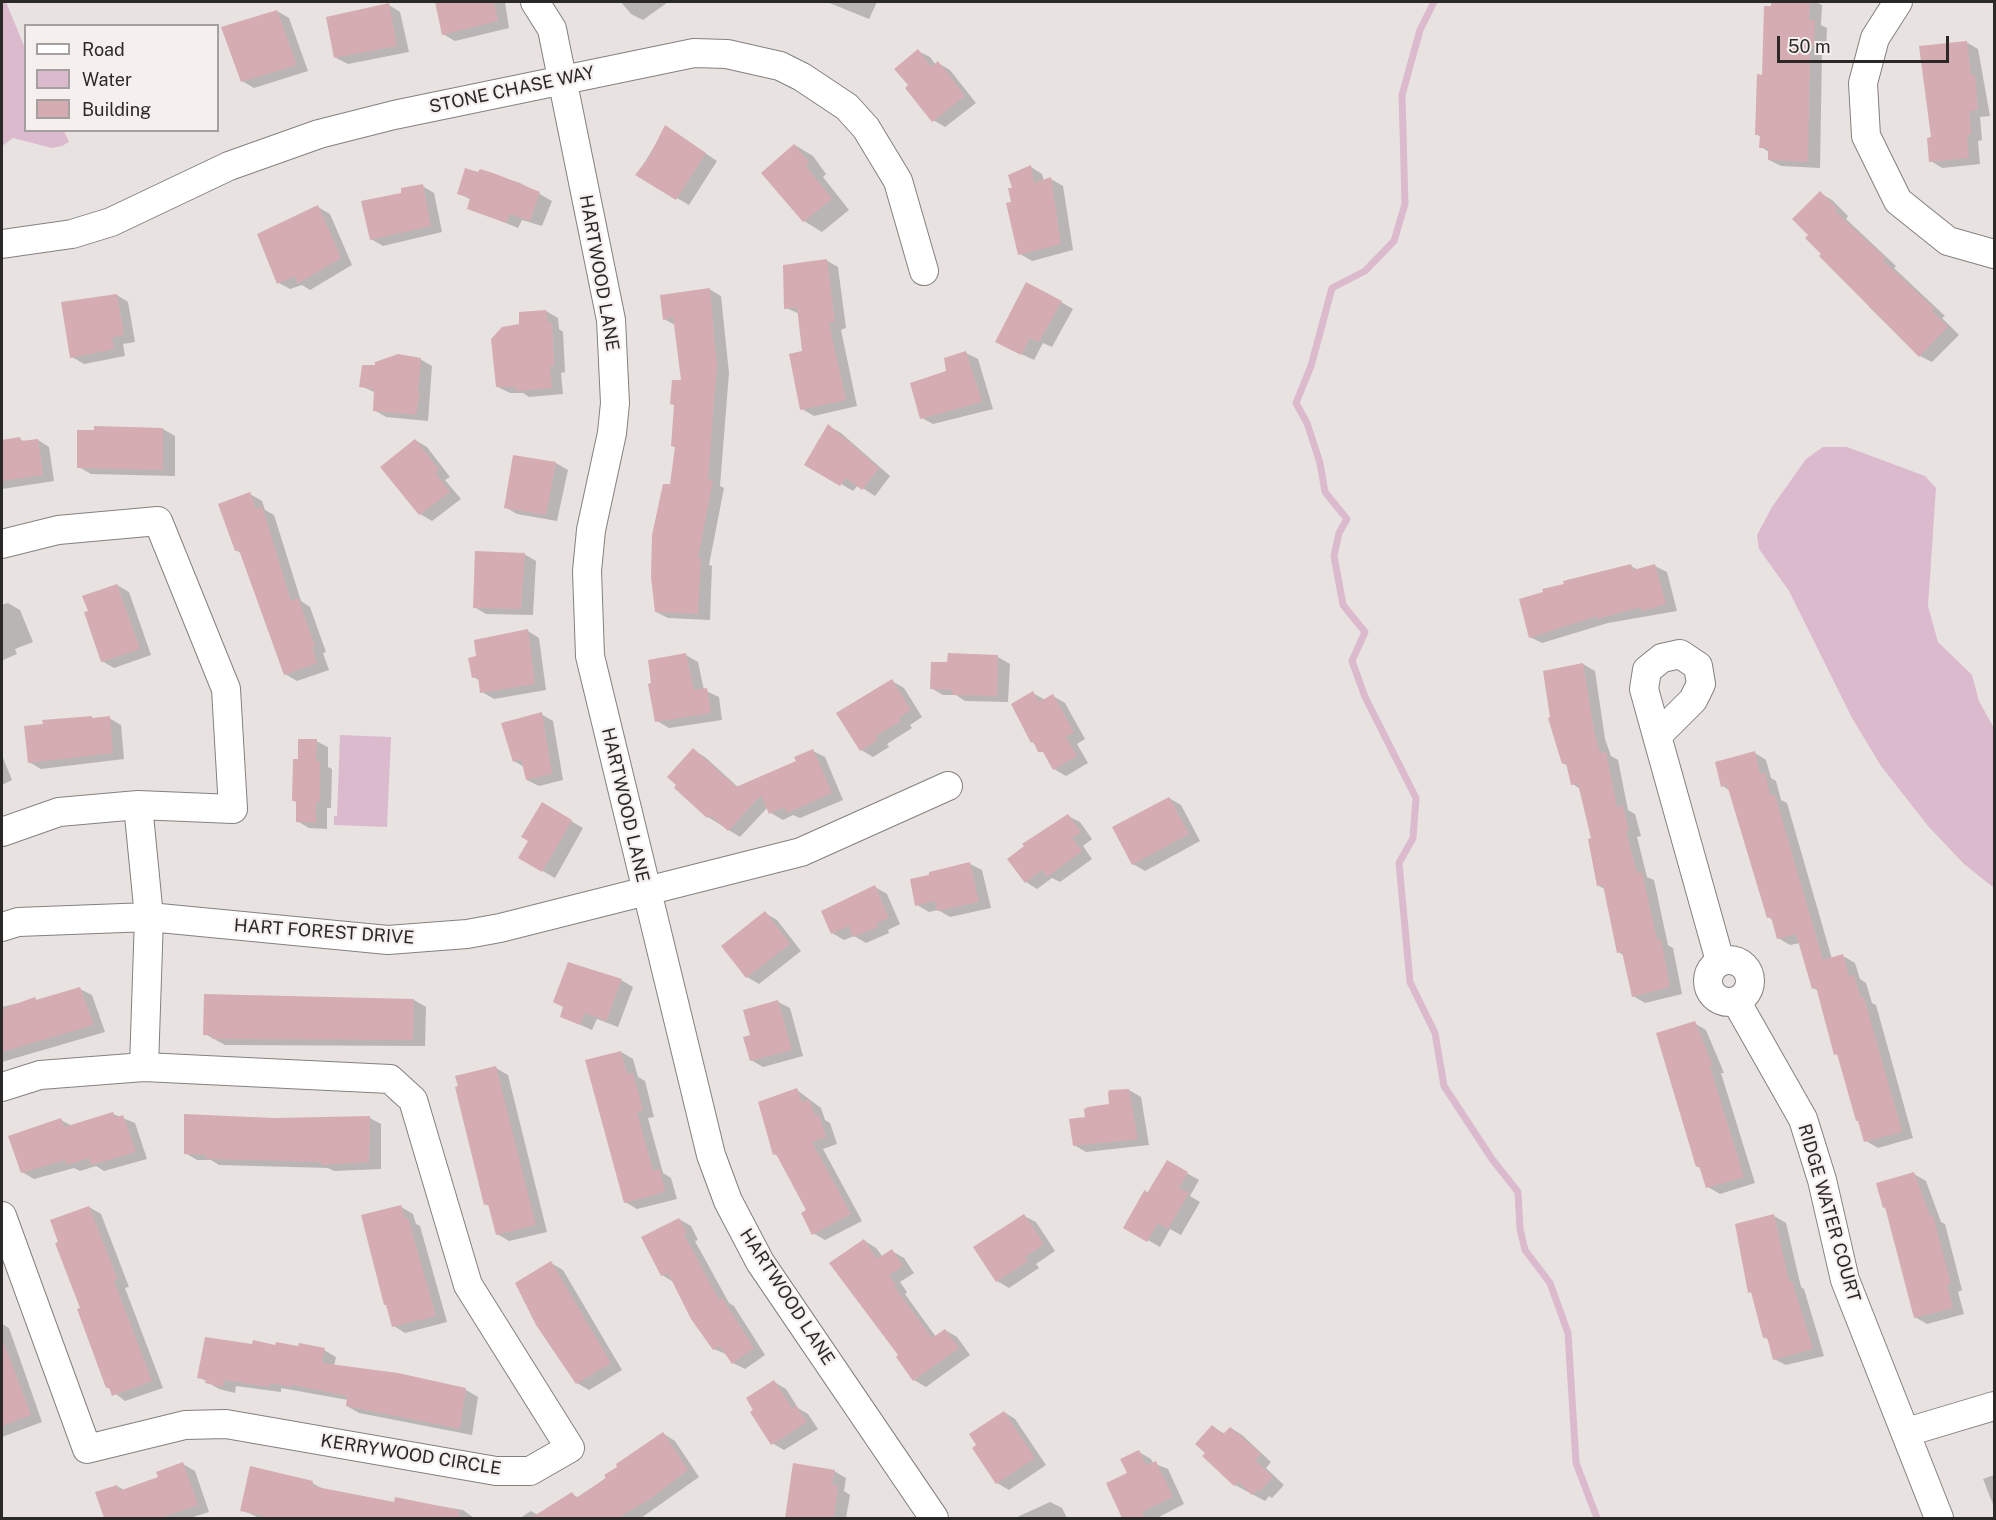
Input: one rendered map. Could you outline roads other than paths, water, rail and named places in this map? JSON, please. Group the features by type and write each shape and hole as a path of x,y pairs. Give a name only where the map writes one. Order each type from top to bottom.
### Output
{"street":[{"name":"HARTWOOD LANE","path":"535,2 552,29 611,320 615,372 612,433 591,530 587,571 590,656 711,1155 728,1201 760,1262 927,1516"},
{"name":"HARTWOOD LANE","path":"552,29 560,2"},
{"path":"1898,2 1875,38 1863,83 1866,136 1898,201 1948,241 1995,254"},
{"name":"STONE CHASE WAY","path":"2,244 72,234 111,222 230,166 319,134 394,115 694,53 727,54 756,59 802,76 847,107 881,149 898,181 924,271"},
{"path":"2,544 58,530 158,521 226,689 233,809 138,805 59,812 2,832"},
{"name":"RIDGE WATER COURT","path":"1657,736 1720,961 1731,960 1742,964 1749,973 1750,984 1745,994 1736,1001 1803,1119 1822,1180 1845,1280 1907,1432 1939,1518"},
{"name":"HART FOREST DRIVE","path":"2,927 18,922 149,917 324,935 425,939 500,928 801,852 948,786"},
{"path":"138,805 149,917 144,1067"},
{"name":"KERRYWOOD CIRCLE","path":"2,1087 40,1075 144,1067 390,1079 413,1100 468,1286 570,1448 530,1471 496,1471 226,1424 185,1425 87,1449 2,1216"},
{"path":"1907,1432 1995,1406"}],"water":[{"path":"2,2 6,2 24,46 24,132 64,132 69,142 52,148 13,138 2,146"},
{"path":"1823,447 1847,447 1925,476 1936,488 1928,606 1938,642 1972,675 1979,701 1994,728 1994,888 1964,864 1928,826 1881,766 1852,718 1789,591 1759,549 1757,535 1772,507 1806,459"},
{"path":"340,735 391,737 387,827 334,825 334,816 337,816"}],"waterway":[{"path":"1434,2 1420,30 1402,95 1405,204 1394,241 1365,271 1332,288 1311,366 1296,403 1307,423 1320,463 1325,492 1347,519 1339,533 1334,556 1343,605 1365,632 1352,661 1365,697 1416,798 1413,838 1399,863 1410,982 1435,1033 1444,1086 1492,1159 1518,1192 1520,1229 1525,1250 1550,1283 1568,1333 1576,1463 1597,1518"}]}
